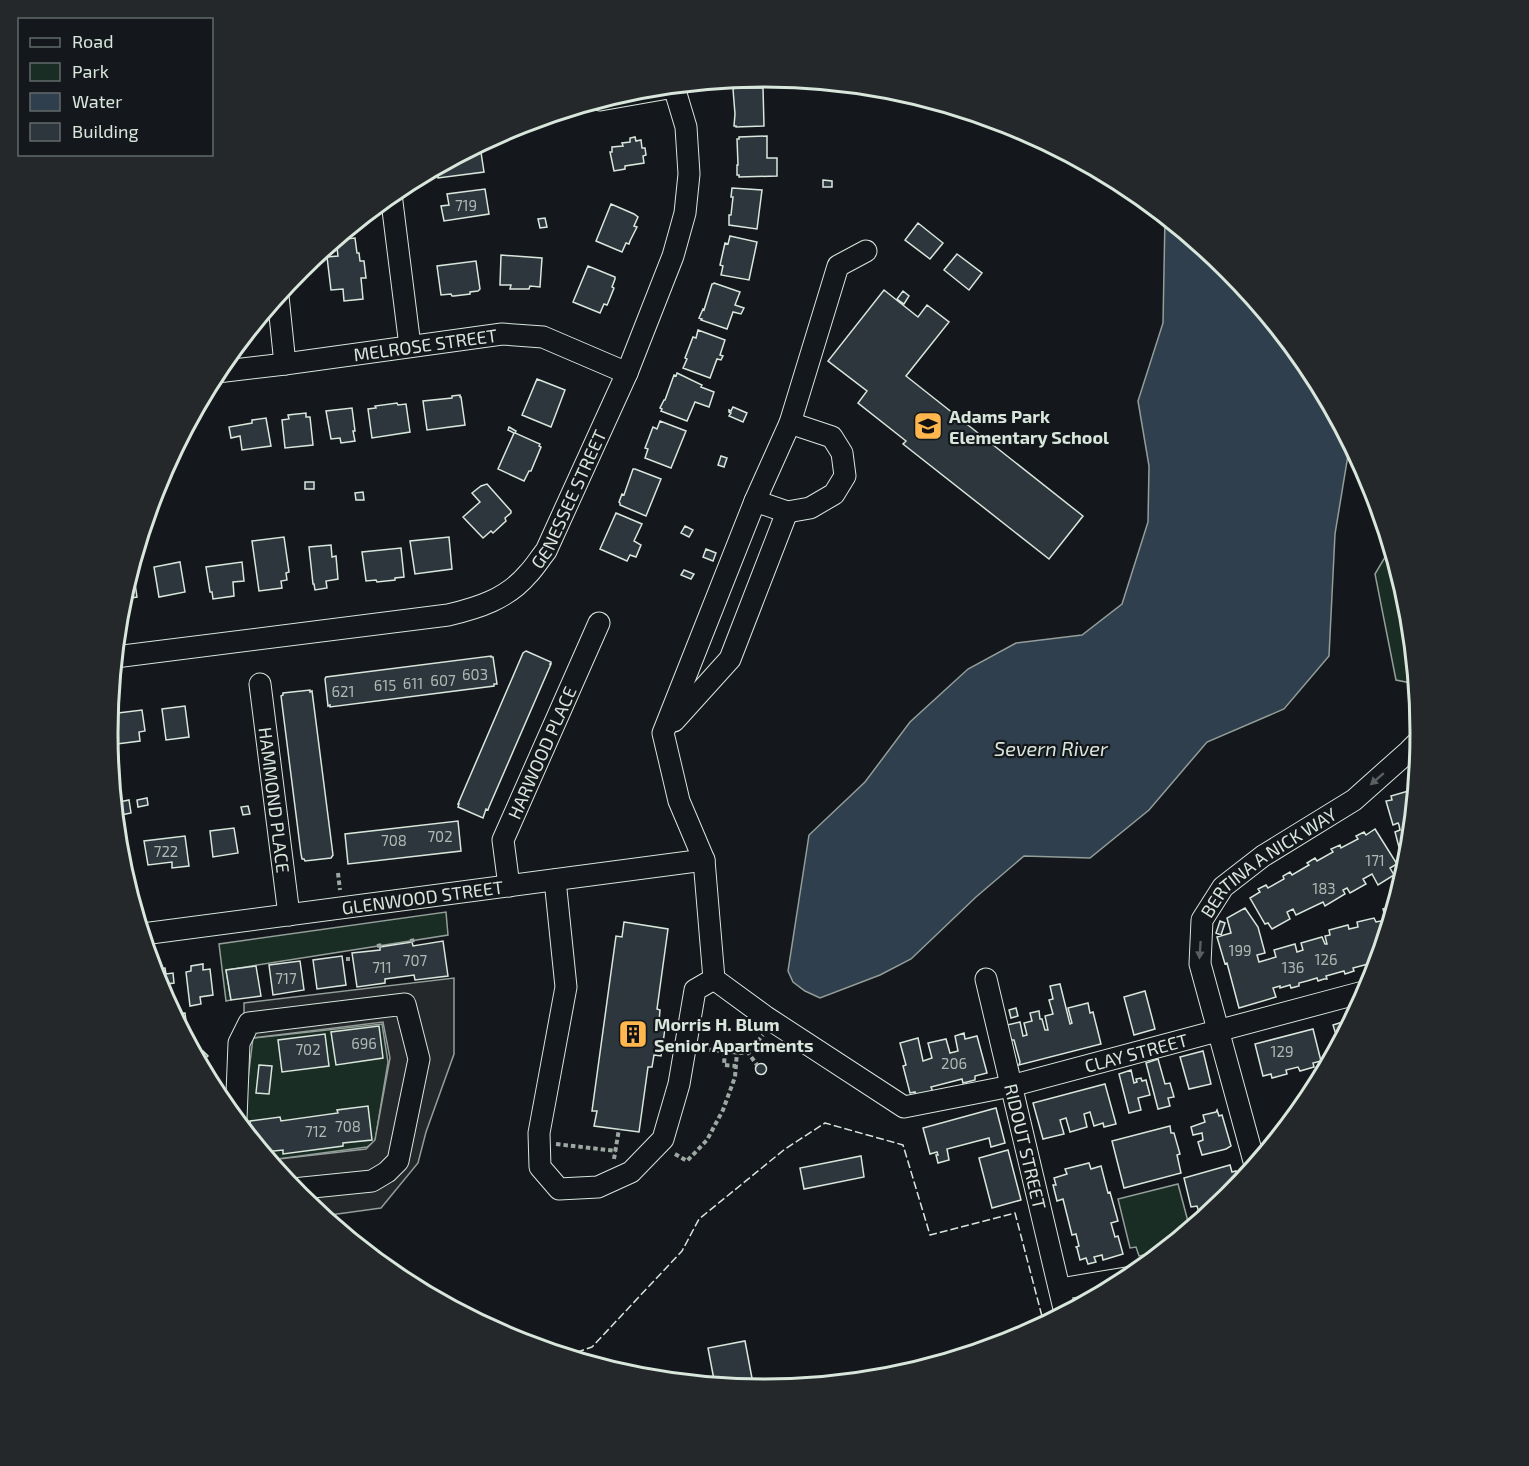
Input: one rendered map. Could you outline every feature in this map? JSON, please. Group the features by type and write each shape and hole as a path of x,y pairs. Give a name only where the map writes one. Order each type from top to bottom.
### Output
{"street":[{"name":"GENESSEE STREET","path":"123,656 448,615 478,608 505,596 527,575 546,550 627,373 673,256 685,213 689,174 686,127 676,94"},
{"path":"392,205 410,346"},
{"path":"555,880 566,987 539,1132 540,1167 559,1189 598,1187 631,1172 663,1139 679,1083 695,990 714,979 704,860 679,801 663,733 755,501 790,423 838,266 866,251"},
{"path":"279,307 285,364"},
{"name":"MELROSE STREET","path":"230,371 502,334 543,337 627,373"},
{"path":"755,501 787,512 810,508 834,494 845,476 842,453 832,437 790,423"},
{"path":"663,733 730,659 787,512"},
{"name":"HARWOOD PLACE","path":"509,886 503,840 599,623"},
{"name":"HAMMOND PLACE","path":"260,684 289,915"},
{"name":"BERTINA A NICK WAY","path":"1253,1156 1200,964 1202,920 1223,886 1263,856 1354,800 1410,750"},
{"name":"GLENWOOD STREET","path":"151,933 704,860"},
{"name":"CLAY STREET","path":"714,979 766,1017 904,1107 1011,1086 1355,994"},
{"name":"RIDOUT STREET","path":"986,979 1063,1305"},
{"path":"237,1105 239,1043 249,1023 405,1004 419,1059 398,1161 387,1172 372,1181 306,1188"},
{"path":"1060,1289 1104,1282"}],"path":[{"path":"338,873 340,893"},
{"path":"698,1048 742,1053 752,1048 763,1035"},
{"path":"747,1050 757,1065"},
{"path":"725,1051 724,1065 736,1066"},
{"path":"671,1151 687,1161 707,1140 723,1110 735,1077 737,1052"},
{"path":"613,1169 619,1130"},
{"path":"556,1144 616,1151"}],"green space":[{"path":"1385,557 1398,607 1408,682 1396,680 1375,574"},
{"path":"446,912 448,935 226,970 231,1000 226,1001 219,944"},
{"path":"382,1024 388,1062 375,1141 367,1147 279,1159 244,1115 253,1038"},
{"path":"1178,1184 1188,1221 1158,1246 1139,1256 1136,1247 1130,1248 1118,1199"}],"shaded area":[{"path":"454,978 454,1054 426,1132 418,1163 381,1208 334,1214 279,1159 366,1149 375,1140 390,1058 383,1022 244,1039 244,1003"}],"water":[{"name":"Severn River","path":"1165,226 1221,276 1277,340 1302,374 1344,447 1348,456 1335,534 1329,656 1284,709 1207,742 1149,810 1090,858 1024,856 976,897 911,959 880,975 820,998 805,991 793,982 788,971 809,835 865,782 910,722 968,669 1016,643 1082,635 1122,604 1148,522 1149,466 1138,401 1163,323"}],"building":[{"path":"763,88 764,126 734,126 733,89"},
{"path":"767,136 767,158 777,158 777,176 739,177 737,175 737,139"},
{"path":"635,137 636,141 641,140 642,148 645,148 644,163 625,166 625,169 614,171 610,152 612,152 612,147 623,146 622,143 630,142 630,138"},
{"path":"481,153 484,172 438,178 442,174"},
{"path":"823,180 832,181 832,187 823,187"},
{"path":"732,188 762,190 757,229 729,225"},
{"path":"485,189 489,214 444,221 441,206 449,205 447,194"},
{"path":"611,204 638,217 634,226 637,227 629,244 626,243 622,252 596,241"},
{"path":"545,218 547,227 540,228 538,219"},
{"path":"918,223 943,243 930,259 905,240"},
{"path":"730,236 757,242 749,280 721,275 723,266 720,265 725,243 728,244"},
{"path":"355,238 360,261 364,261 366,278 361,278 363,299 344,301 343,289 331,290 327,258 338,256 337,249 349,239"},
{"path":"957,254 982,273 969,290 944,270"},
{"path":"501,255 542,258 540,287 510,289 511,285 500,285"},
{"path":"476,261 480,289 478,291 454,296 441,295 437,266"},
{"path":"588,266 615,277 612,287 614,288 608,303 604,304 600,313 573,302"},
{"path":"714,283 740,292 735,305 744,308 741,314 733,312 727,329 699,318"},
{"name":"Adams Park Elementary School","path":"884,290 918,317 927,305 949,322 906,376 1083,516 1049,559 903,444 906,441 858,403 867,391 828,361"},
{"path":"903,291 909,296 904,304 897,299"},
{"path":"698,330 725,340 720,355 723,356 721,360 717,359 710,378 683,368 693,337 696,338"},
{"path":"677,373 714,392 709,407 695,402 687,421 661,411 660,408 674,375 676,376"},
{"path":"537,379 565,390 551,427 522,415"},
{"path":"460,395 465,425 427,430 423,401"},
{"path":"397,403 398,405 406,404 410,432 372,438 368,409"},
{"path":"733,407 747,413 743,422 729,416 731,413 729,410 731,411"},
{"path":"352,408 355,441 341,443 340,438 331,439 326,411"},
{"path":"306,413 306,417 310,417 313,445 285,448 282,420 289,419 288,415"},
{"path":"266,418 271,446 242,450 240,436 231,438 229,427"},
{"path":"660,421 686,431 671,468 645,458 648,449 645,448 653,427 657,429"},
{"path":"509,427 516,431 515,433 540,444 541,447 524,481 498,469 514,433 508,430"},
{"path":"721,456 727,458 724,467 718,465"},
{"path":"633,469 661,479 646,516 620,505 619,502 622,494 624,495"},
{"path":"305,482 314,482 314,489 305,489"},
{"path":"487,484 511,513 493,533 491,531 483,538 463,517 480,502 472,493"},
{"path":"363,492 364,500 356,500 355,493"},
{"path":"616,513 642,524 634,541 641,545 636,557 630,555 627,561 600,549"},
{"path":"685,526 693,530 689,537 681,533"},
{"path":"284,537 289,572 286,573 287,580 281,581 282,588 259,591 252,541"},
{"path":"449,537 452,569 415,574 410,541"},
{"path":"331,545 332,557 336,556 338,579 326,581 327,588 315,590 309,547"},
{"path":"401,548 404,577 377,582 376,580 366,581 362,552"},
{"path":"706,549 716,553 713,561 703,557"},
{"path":"180,562 185,592 159,597 154,567"},
{"path":"242,562 244,581 233,582 234,596 213,599 206,567"},
{"path":"684,570 694,574 691,579 681,575"},
{"path":"526,651 551,664 483,818 458,807 458,804 523,653"},
{"path":"491,656 497,684 494,686 328,706 326,677"},
{"path":"312,691 333,855 331,858 305,861 301,854 281,696 283,693"},
{"path":"185,706 189,737 166,740 162,709"},
{"path":"142,710 145,731 139,732 140,741 119,744 119,713"},
{"path":"1407,791 1400,850 1395,832 1400,830 1399,825 1398,823 1393,825 1386,801 1392,800 1391,796"},
{"path":"147,798 148,805 138,807 137,800"},
{"path":"129,800 131,813 124,814 123,801"},
{"path":"248,806 250,814 243,815 241,807"},
{"path":"458,821 461,851 348,864 345,834"},
{"path":"234,828 238,853 213,857 210,831"},
{"path":"1375,829 1397,864 1390,868 1394,875 1378,885 1372,874 1363,879 1366,884 1350,893 1347,888 1343,890 1345,894 1325,906 1323,902 1296,915 1293,909 1287,912 1290,919 1272,929 1268,923 1265,924 1250,898 1260,892 1258,889 1266,885 1268,888 1284,879 1283,876 1290,872 1292,875 1309,865 1307,863 1315,858 1317,861 1333,852 1331,849 1340,845 1341,848 1358,839 1356,836 1364,832 1366,835"},
{"path":"185,836 189,866 172,868 172,862 148,865 144,841"},
{"path":"1245,908 1258,927 1265,953 1257,955 1259,962 1276,957 1274,950 1295,944 1297,952 1303,950 1301,943 1322,937 1327,944 1325,936 1330,935 1329,930 1348,925 1349,929 1358,927 1357,922 1374,918 1376,922 1382,921 1367,964 1353,968 1354,971 1345,974 1344,971 1326,976 1327,979 1318,981 1317,978 1291,988 1290,985 1273,988 1276,997 1239,1008 1227,963 1225,964 1217,937 1231,933 1227,918"},
{"path":"1220,921 1225,923 1221,935 1216,933"},
{"name":"Morris H. Blum Senior Apartments","path":"624,922 668,929 657,1009 660,1010 659,1021 666,1022 661,1056 654,1055 652,1067 648,1067 639,1132 594,1126 597,1111 592,1111 616,936 622,937"},
{"path":"443,941 448,976 415,980 414,975 385,979 385,983 357,987 352,953 380,950 380,947 412,942 413,946"},
{"path":"342,956 346,985 317,989 313,960"},
{"path":"300,961 304,990 273,995 269,965"},
{"path":"203,964 203,970 210,969 213,995 200,997 201,1004 190,1006 186,972 191,971 191,966"},
{"path":"256,966 261,996 231,1000 226,970"},
{"path":"163,968 166,974 173,973 174,983 170,984"},
{"path":"1060,984 1070,1024 1072,1023 1068,1008 1088,1003 1090,1013 1093,1012 1101,1044 1019,1065 1014,1040 1011,1040 1007,1025 1020,1022 1023,1036 1027,1035 1024,1023 1032,1021 1030,1013 1039,1011 1045,1030 1048,1030 1045,1016 1053,1014 1049,1000 1053,999 1050,986"},
{"path":"1145,991 1155,1029 1134,1035 1124,997"},
{"path":"1016,1008 1018,1016 1011,1018 1009,1010"},
{"path":"1342,1022 1336,1034 1333,1025"},
{"path":"379,1026 383,1058 336,1065 331,1032"},
{"path":"1313,1029 1321,1061 1313,1063 1314,1067 1300,1071 1298,1067 1286,1070 1287,1074 1272,1078 1271,1074 1263,1076 1255,1044"},
{"path":"964,1033 965,1039 977,1036 987,1073 975,1076 975,1080 963,1083 962,1079 931,1087 933,1092 916,1096 915,1092 910,1093 900,1043 918,1038 923,1061 932,1058 928,1043 946,1039 950,1053 958,1051 955,1036"},
{"path":"325,1034 329,1066 282,1072 278,1040"},
{"path":"1203,1051 1211,1084 1189,1089 1180,1057"},
{"path":"1158,1059 1165,1084 1170,1083 1174,1097 1168,1098 1170,1106 1158,1109 1146,1063"},
{"path":"761,1063 767,1069 761,1075 755,1069"},
{"path":"259,1065 272,1066 269,1094 256,1093"},
{"path":"1131,1070 1134,1083 1137,1082 1136,1079 1146,1080 1150,1095 1138,1098 1141,1110 1129,1113 1119,1074"},
{"path":"1105,1084 1116,1124 1104,1127 1103,1123 1094,1126 1090,1112 1084,1114 1087,1127 1070,1132 1066,1118 1060,1120 1064,1134 1043,1139 1033,1103"},
{"path":"368,1106 372,1140 283,1154 283,1150 273,1151 250,1124 250,1121 280,1117 281,1121 338,1113 337,1110"},
{"path":"996,1108 1005,1143 991,1147 989,1138 947,1149 949,1160 938,1163 937,1152 930,1154 923,1128"},
{"path":"1217,1110 1219,1116 1222,1115 1231,1146 1202,1155 1198,1142 1203,1140 1202,1133 1193,1135 1191,1127 1205,1122 1203,1115"},
{"path":"1170,1126 1180,1154 1177,1155 1181,1173 1124,1188 1112,1141"},
{"path":"1008,1150 1021,1200 992,1208 979,1158"},
{"path":"861,1156 864,1177 804,1189 800,1168"},
{"path":"1089,1163 1091,1169 1101,1166 1118,1221 1111,1223 1115,1237 1118,1236 1123,1254 1103,1260 1102,1255 1094,1257 1096,1262 1088,1264 1086,1258 1080,1260 1076,1247 1079,1246 1076,1234 1072,1235 1063,1199 1057,1201 1053,1185 1056,1185 1054,1178 1067,1174 1065,1169"},
{"path":"1230,1165 1232,1172 1236,1171 1237,1173 1199,1211 1197,1206 1191,1207 1184,1178"},
{"path":"745,1341 752,1379 713,1377 708,1348"}],"fence":[{"path":"579,1352 592,1347 682,1251 699,1219 785,1149 825,1123 903,1145 930,1235 1015,1213 1042,1316"}],"place":[{"name":"Adams Park Elementary School","path":"928,426"},
{"name":"Morris H. Blum Senior Apartments","path":"633,1034"}]}
